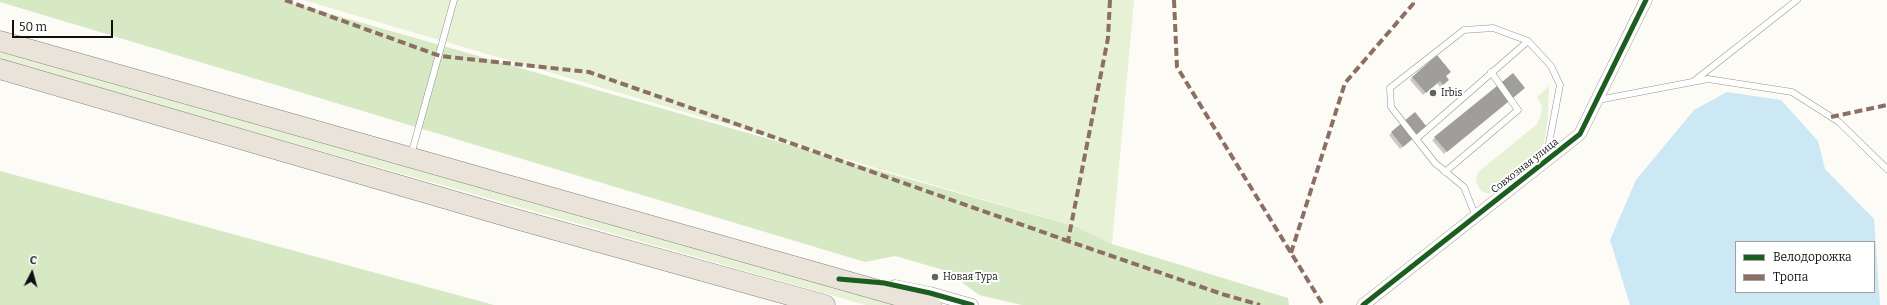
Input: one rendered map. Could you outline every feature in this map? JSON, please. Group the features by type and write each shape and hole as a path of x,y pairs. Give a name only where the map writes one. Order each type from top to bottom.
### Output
{"highway":[{"path":"0,41 931,305"},
{"path":"0,69 512,218 821,304"}],"street":[{"name":"Совхозная улица","path":"1363,305 1580,134 1646,0"},
{"path":"839,278 884,283 930,293 972,305"}],"lane":[{"path":"411,157 454,0"},
{"path":"1692,82 1796,0"},
{"path":"1476,216 1464,187 1435,163 1391,108 1390,88 1464,30 1493,28 1528,41 1551,66 1560,85 1546,161"},
{"path":"1416,139 1528,41"},
{"path":"1445,172 1518,110 1491,72"},
{"path":"1598,100 1708,79 1792,92 1839,122 1887,169"}],"green space":[{"path":"0,0 282,0 1077,227 1112,244 1288,298 1289,305 1022,305 979,295 947,271 895,256 865,262 0,2"},
{"path":"303,0 1134,0 1112,244 1077,227"},
{"path":"0,52 896,305 866,305 0,60"},
{"path":"1549,86 1548,118 1544,142 1535,159 1502,186 1489,194 1481,191 1476,182 1477,173 1536,125 1541,116 1542,107 1537,97"},
{"path":"0,171 494,305 0,305"}],"water":[{"path":"1727,92 1781,100 1818,141 1825,169 1874,219 1880,305 1630,305 1610,240 1636,180 1694,110"}],"building":[{"path":"1437,55 1451,72 1446,76 1449,80 1443,85 1440,81 1426,93 1412,77"},
{"path":"1513,73 1525,88 1447,152 1434,137"},
{"path":"1415,112 1427,127 1403,147 1391,132"}],"marked path":[{"path":"285,0 440,56 589,72 1068,241"},
{"path":"1110,0 1108,38 1068,241 1222,294 1260,305"},
{"path":"1174,0 1177,67 1323,305"},
{"path":"1291,253 1345,83 1413,4 1413,0"},
{"path":"1831,117 1887,105"}],"cycle path":[{"path":"1363,305 1580,134 1646,0"},
{"path":"839,279 884,283 930,293 972,305"}],"place":[{"name":"Irbis","path":"1433,93"},
{"name":"Новая Тура","path":"935,277"}]}
